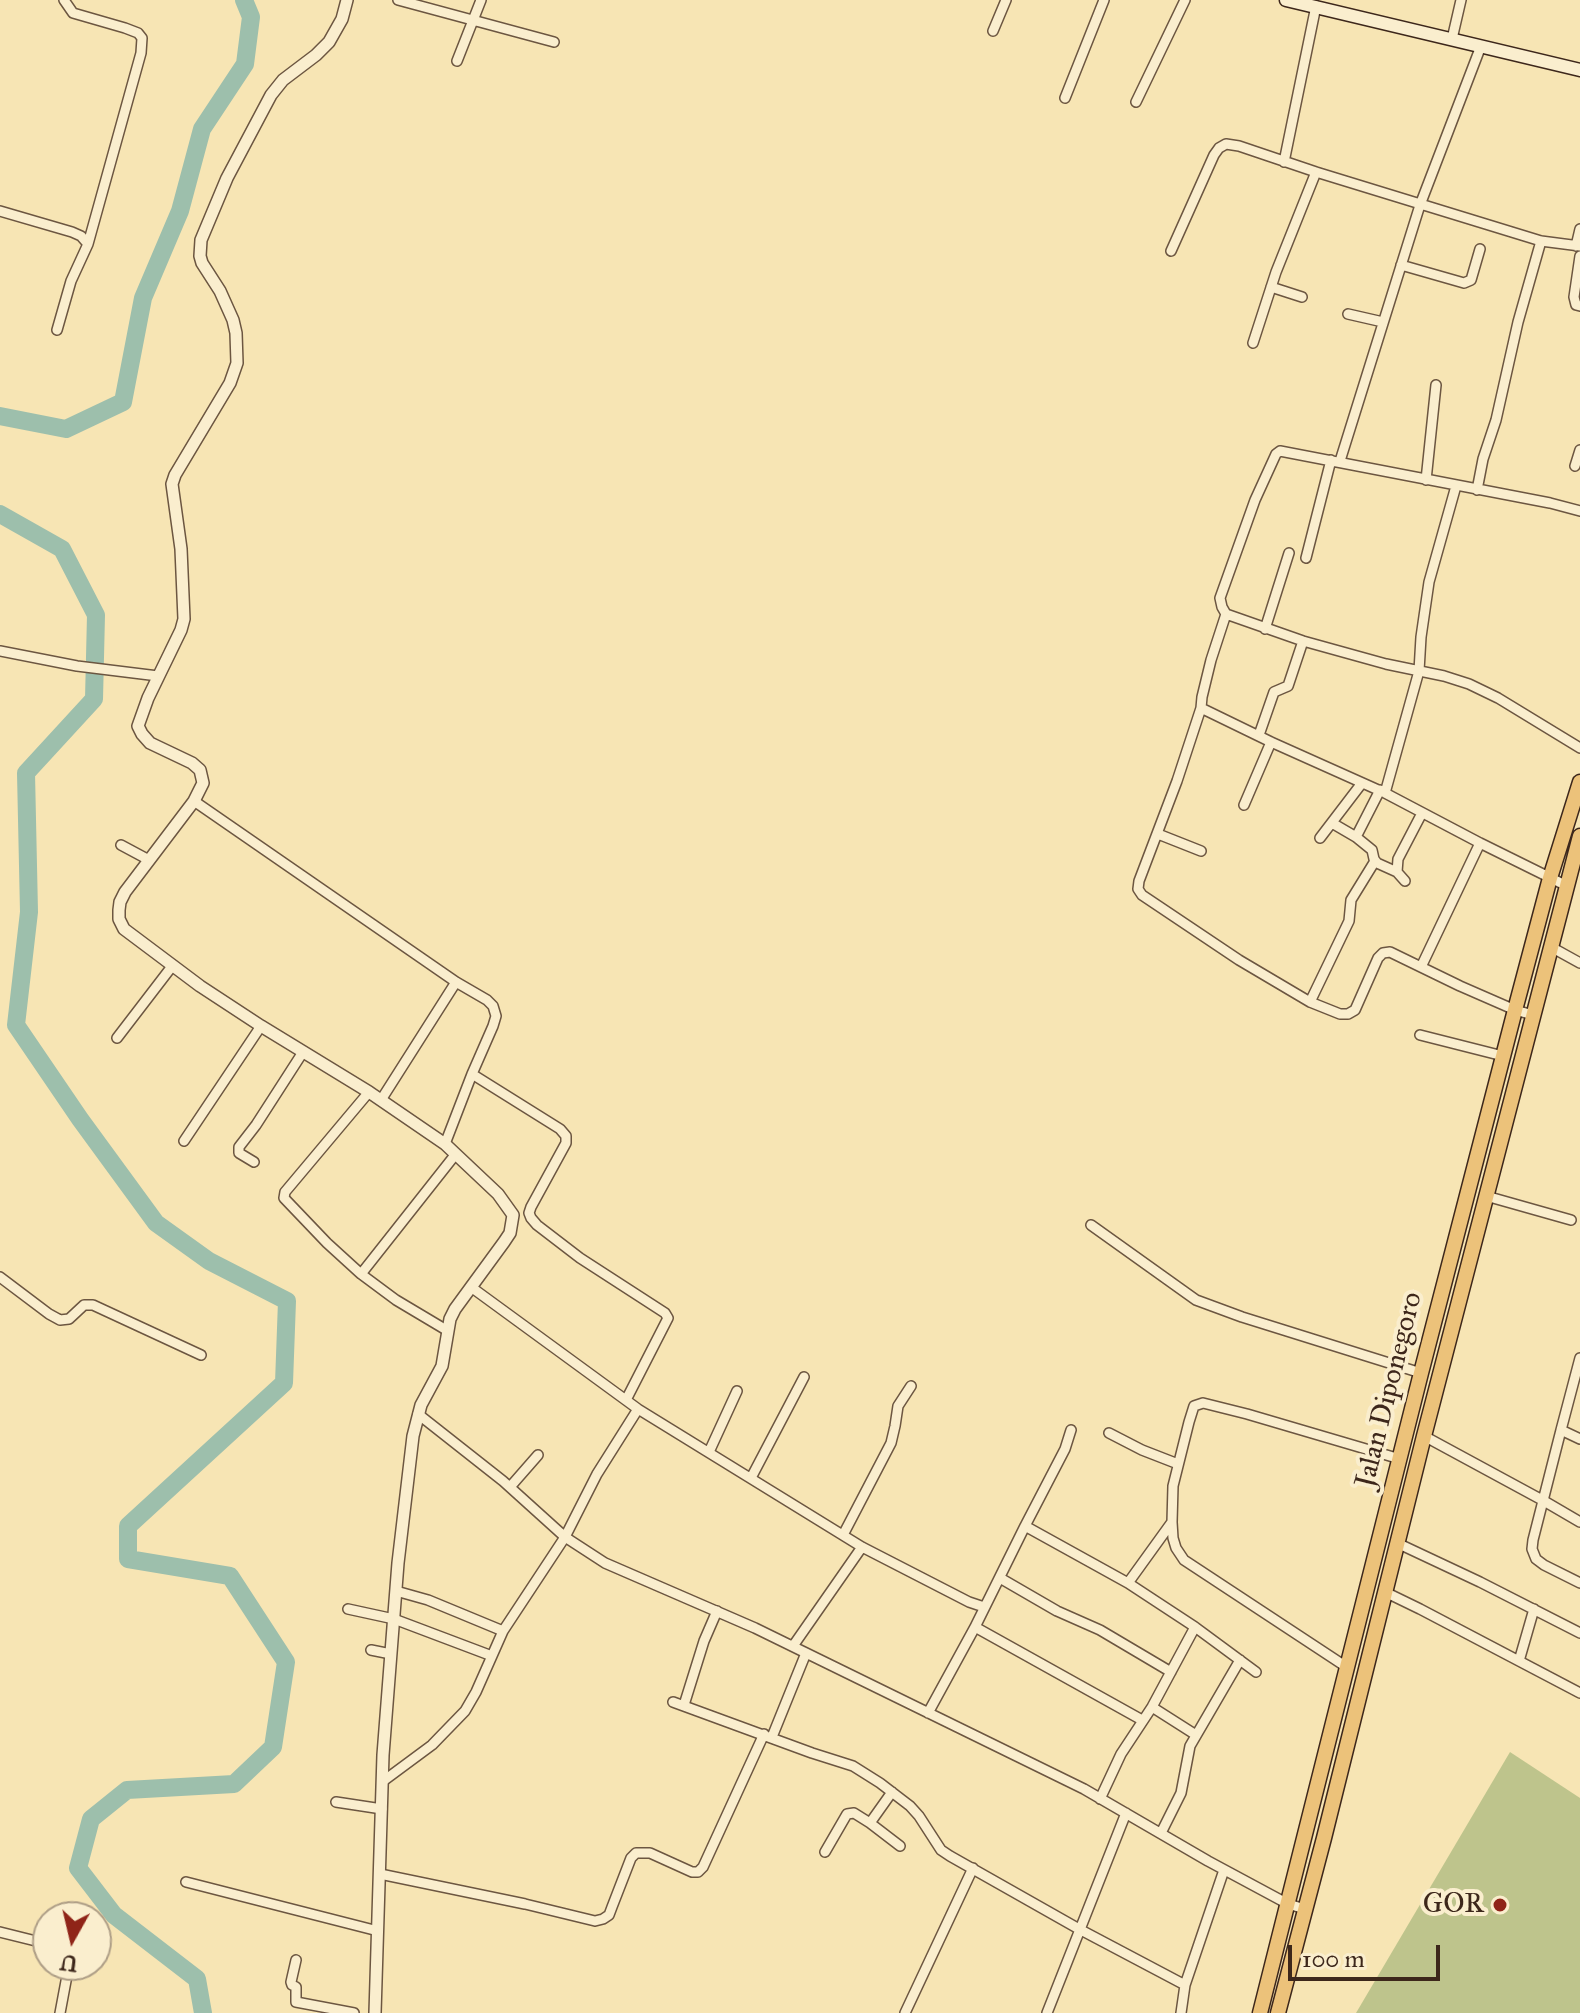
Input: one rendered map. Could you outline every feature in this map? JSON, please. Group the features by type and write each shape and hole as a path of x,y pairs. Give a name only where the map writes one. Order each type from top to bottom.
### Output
{"main road":[{"path":"1293,1 1580,70"},
{"name":"Jalan Diponegoro","path":"1260,2013 1503,1056 1550,878 1580,782"},
{"name":"Jalan Diponegoro","path":"1278,2013 1533,1015 1573,878 1580,836"}],"street":[{"path":"57,330 71,281 88,244 141,53 142,38 125,28 73,13 64,0"},
{"path":"347,0 342,19 329,42 283,80 271,95 227,178 201,240 202,263 220,291 233,320 237,363 230,383 172,484 181,549 184,619 138,726 150,743 200,770 203,783 194,801 120,902 119,919 124,929 200,986 369,1092 445,1144 498,1194 513,1215 510,1233 455,1309 442,1366 418,1414 396,1591 383,1755 375,2013"},
{"path":"398,0 554,42"},
{"path":"457,61 481,0"},
{"path":"993,31 1006,0"},
{"path":"1065,98 1104,0"},
{"path":"1136,102 1185,0"},
{"path":"1452,39 1461,0"},
{"path":"1284,162 1316,6"},
{"path":"1306,558 1335,460 1420,205 1481,46"},
{"path":"1171,251 1219,148 1226,144 1541,241 1579,249"},
{"path":"1253,343 1271,287 1316,172"},
{"path":"0,211 72,232 88,244"},
{"path":"1580,229 1574,297 1576,305 1580,306"},
{"path":"1477,490 1541,241"},
{"path":"1401,265 1464,283 1471,280 1480,249"},
{"path":"1271,287 1302,297"},
{"path":"1348,314 1383,322"},
{"path":"1426,480 1436,385"},
{"path":"1575,466 1580,450"},
{"path":"1580,511 1335,460 1278,452 1255,500 1220,598 1226,614 1265,629 1469,684 1580,748"},
{"path":"1356,837 1383,792 1419,671 1429,582 1456,486"},
{"path":"1265,629 1289,553"},
{"path":"1226,614 1211,660 1201,708 1139,881 1138,889 1142,895 1239,960 1310,1002 1340,1014 1355,1010 1378,958 1390,952 1515,1010 1533,1015"},
{"path":"1259,735 1274,692 1288,686 1303,641"},
{"path":"0,651 77,666 158,676"},
{"path":"1201,708 1383,792 1550,878 1573,878"},
{"path":"1244,805 1271,742"},
{"path":"1320,838 1362,783"},
{"path":"194,801 493,1006 496,1016 493,1026 445,1144"},
{"path":"1397,872 1398,859 1422,813"},
{"path":"1310,1002 1349,921 1351,900 1375,861 1372,850 1332,823"},
{"path":"1158,834 1201,851"},
{"path":"1421,967 1480,843"},
{"path":"121,845 149,860"},
{"path":"1375,861 1397,872 1405,881"},
{"path":"1551,947 1580,963"},
{"path":"117,1038 173,965"},
{"path":"381,1100 456,982"},
{"path":"184,1141 261,1026"},
{"path":"1420,1035 1503,1056"},
{"path":"254,1162 239,1153 239,1147 303,1052"},
{"path":"472,1074 560,1129 566,1136 566,1143 529,1213"},
{"path":"369,1092 283,1195 327,1243 361,1274 396,1300 448,1331"},
{"path":"361,1274 455,1155"},
{"path":"1486,1196 1571,1220"},
{"path":"513,1215 529,1213"},
{"path":"529,1213 537,1225 580,1258 665,1313 668,1318 626,1400"},
{"path":"1091,1225 1196,1300 1421,1373"},
{"path":"0,1277 60,1320 69,1319 84,1305 93,1305 201,1355"},
{"path":"471,1287 638,1409 862,1547 984,1607"},
{"path":"1580,1358 1532,1549 1536,1559 1580,1583"},
{"path":"751,1478 804,1377"},
{"path":"843,1535 891,1443 898,1406 911,1386"},
{"path":"709,1452 737,1391"},
{"path":"1348,1668 1184,1560 1176,1548 1172,1522 1173,1486 1178,1464 1194,1406 1203,1403 1400,1459"},
{"path":"382,1782 432,1745 465,1711 503,1631 565,1537 597,1474 638,1409"},
{"path":"418,1414 510,1487 565,1537 605,1563 793,1646 1084,1789 1224,1870 1288,1904 1305,1909"},
{"path":"928,1713 1000,1578 1065,1449 1071,1430"},
{"path":"1561,1430 1580,1439"},
{"path":"1109,1433 1178,1464"},
{"path":"1424,1436 1580,1522"},
{"path":"510,1487 538,1455"},
{"path":"1128,1583 1172,1522"},
{"path":"1025,1526 1128,1583 1256,1672"},
{"path":"1397,1543 1580,1633"},
{"path":"793,1646 862,1547"},
{"path":"1000,1578 1057,1611 1100,1630 1171,1672"},
{"path":"396,1591 428,1600 503,1631"},
{"path":"1385,1592 1580,1693"},
{"path":"348,1609 394,1619 492,1656"},
{"path":"1519,1661 1534,1609"},
{"path":"684,1705 717,1611"},
{"path":"975,1627 1142,1720"},
{"path":"1100,1799 1121,1754 1152,1707 1195,1627"},
{"path":"371,1650 391,1654"},
{"path":"380,1874 595,1921 609,1915 631,1858 636,1853 650,1853 698,1872 768,1736 806,1653"},
{"path":"1161,1833 1181,1793 1190,1746 1240,1660"},
{"path":"673,1702 853,1766 910,1806 941,1850 1185,1985"},
{"path":"1152,1707 1196,1735"},
{"path":"870,1823 892,1792"},
{"path":"336,1802 382,1809"},
{"path":"825,1852 847,1814 854,1813 900,1846"},
{"path":"1047,2013 1126,1813"},
{"path":"905,2013 973,1868"},
{"path":"1181,2013 1185,1985 1224,1870"},
{"path":"186,1882 378,1931"},
{"path":"0,1932 32,1940"},
{"path":"296,1960 291,1982 296,1987 296,2002 354,2013"},
{"path":"60,2013 66,1981"}],"green space":[{"name":"GOR","path":"1510,1752 1580,1798 1580,2013 1356,2013"}],"waterway":[{"path":"0,416 66,429 123,402 143,298 180,211 202,129 245,64 251,17 244,0"},
{"path":"0,514 62,549 96,615 94,699 26,773 29,912 16,1025 156,1223 209,1261 287,1301 284,1383 128,1526 128,1559 230,1576 286,1662 273,1747 234,1784 127,1790 91,1819 78,1868 114,1915 197,1979 203,2013"}],"place":[{"name":"GOR","path":"1500,1905"}]}
